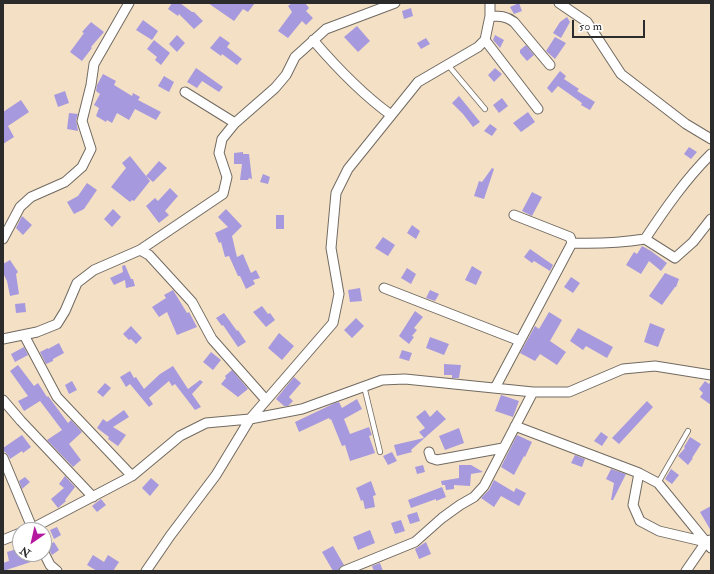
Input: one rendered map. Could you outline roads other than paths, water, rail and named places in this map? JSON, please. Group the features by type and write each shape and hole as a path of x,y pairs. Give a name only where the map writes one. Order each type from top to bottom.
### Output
{"street":[{"path":"3,239 20,207 31,197 65,182 82,167 91,149 82,121 91,85 94,64 129,3"},
{"path":"3,339 37,332 57,324 65,312 77,283 94,270 140,250 223,194 228,177 219,153 222,139 235,123 275,88 286,75 295,57 326,29 378,6 395,3"},
{"path":"146,571 170,536 216,475 250,419 333,323 339,294 331,248 336,193 348,169 418,82 478,47 485,40 490,16 490,3"},
{"path":"559,3 587,22 621,74 686,124 711,139"},
{"path":"490,16 502,16 514,22 550,66"},
{"path":"314,40 331,60 371,100 391,115"},
{"path":"485,40 538,109"},
{"path":"185,92 235,123"},
{"path":"645,239 668,204 694,170 711,154"},
{"path":"514,215 570,237 572,242"},
{"path":"572,242 595,244 645,239 675,258 693,242 711,219"},
{"path":"495,388 572,242"},
{"path":"140,250 149,255 192,302 212,339 266,400"},
{"path":"384,288 520,341"},
{"path":"24,335 57,397 132,476"},
{"path":"46,522 132,476 180,436 206,423 250,419 302,409 382,380 405,379 533,392 569,392 623,369 655,366 711,374"},
{"path":"344,571 415,542 442,518 474,497 484,486 533,392"},
{"path":"3,400 93,497"},
{"path":"515,426 638,473 658,483 709,543"},
{"path":"429,452 431,458 437,460 504,448"},
{"path":"3,458 28,522"},
{"path":"638,473 633,505 640,521 659,531 709,543"},
{"path":"686,571 709,543"},
{"path":"48,562 57,571"}],"lane":[{"path":"448,64 485,109"},
{"path":"364,386 380,452"},
{"path":"658,483 688,431"}]}
